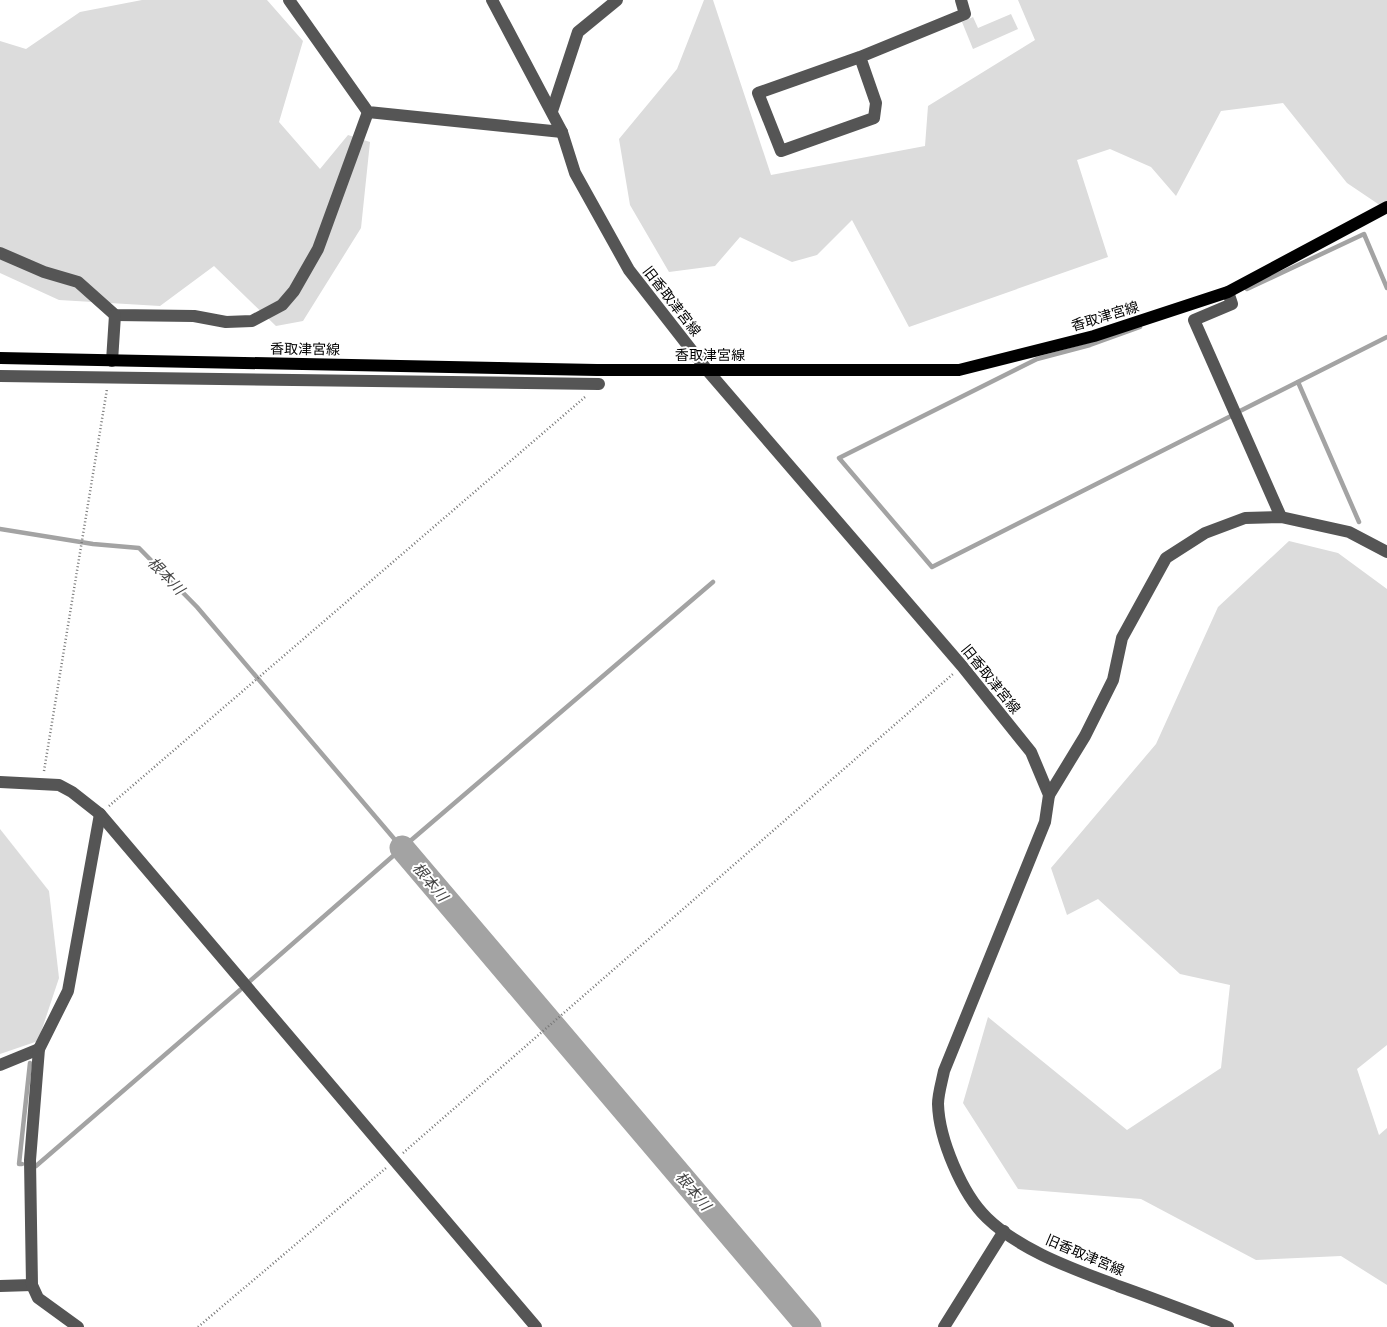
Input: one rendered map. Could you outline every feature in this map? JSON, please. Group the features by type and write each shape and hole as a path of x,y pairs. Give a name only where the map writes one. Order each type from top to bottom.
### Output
{"main road":[{"name":"香取津宮線","path":"0,358 707,370 959,370 1094,336 1228,292 1387,207"}],"street":[{"path":"289,0 368,112 562,132"},
{"name":"旧香取津宮線","path":"492,0 552,111 562,132 575,173 628,270 707,370 962,666 1031,752 1048,795 1045,822 944,1071 938,1104 943,1134 958,1175 972,1201 987,1219 1056,1263 1228,1327"},
{"path":"552,111 578,32 617,0"},
{"path":"860,57 876,102 874,118 781,151 758,93 860,57 965,14 961,0"},
{"path":"0,253 44,272 78,282 115,315 194,316 226,322 252,320 282,306 294,291 318,249 368,112"},
{"path":"1228,292 1232,304 1194,320 1282,517"},
{"path":"112,360 115,315"},
{"path":"0,376 599,384"},
{"path":"1048,795 1085,736 1109,688 1122,638 1166,558 1205,534 1245,518 1282,517 1349,532 1387,552"},
{"path":"0,782 59,785 72,792 100,814 536,1327"},
{"path":"78,1327 38,1298 32,1285 30,1160 39,1049 68,991 100,814"},
{"path":"0,1065 39,1049"},
{"path":"944,1327 1004,1231"},
{"path":"0,1286 32,1285"}],"path":[{"path":"42,783 109,376"},
{"path":"100,814 599,384"},
{"path":"198,1327 394,1161 962,666"}],"shaded area":[{"path":"142,0 267,0 303,41 279,122 320,169 348,135 370,142 361,228 303,321 276,326 214,266 160,306 59,300 0,273 0,41 26,49 80,12"},
{"path":"704,0 713,0 771,175 925,146 928,106 1035,40 1018,0 1387,0 1387,210 1347,183 1283,103 1221,111 1176,196 1151,167 1110,149 1077,160 1108,257 909,327 852,220 817,255 792,262 740,237 715,266 669,272 630,205 619,139 677,69"},
{"path":"1011,14 1018,29 973,49 962,22 973,17 978,28"},
{"path":"1289,541 1338,553 1387,589 1387,1045 1357,1069 1379,1135 1387,1128 1387,1285 1341,1256 1256,1260 1141,1199 1018,1189 963,1103 988,1017 1127,1130 1221,1068 1230,985 1180,974 1098,899 1067,915 1051,868 1156,744 1218,607"},
{"path":"0,829 49,891 59,978 38,1041 0,1054"}],"waterway":[{"path":"1247,289 1364,234 1387,288"},
{"path":"1140,327 1090,345 1037,359 839,458 932,567 1231,416"},
{"path":"1240,411 1387,337"},
{"path":"1298,382 1359,522"},
{"name":"根本川","path":"0,529 93,544 139,548 197,607 402,848"},
{"path":"409,842 713,582"},
{"name":"根本川","path":"402,848 809,1327"},
{"path":"250,981 393,856"},
{"path":"36,1166 240,990"},
{"path":"22,1164 19,1164 30,1063"}]}
